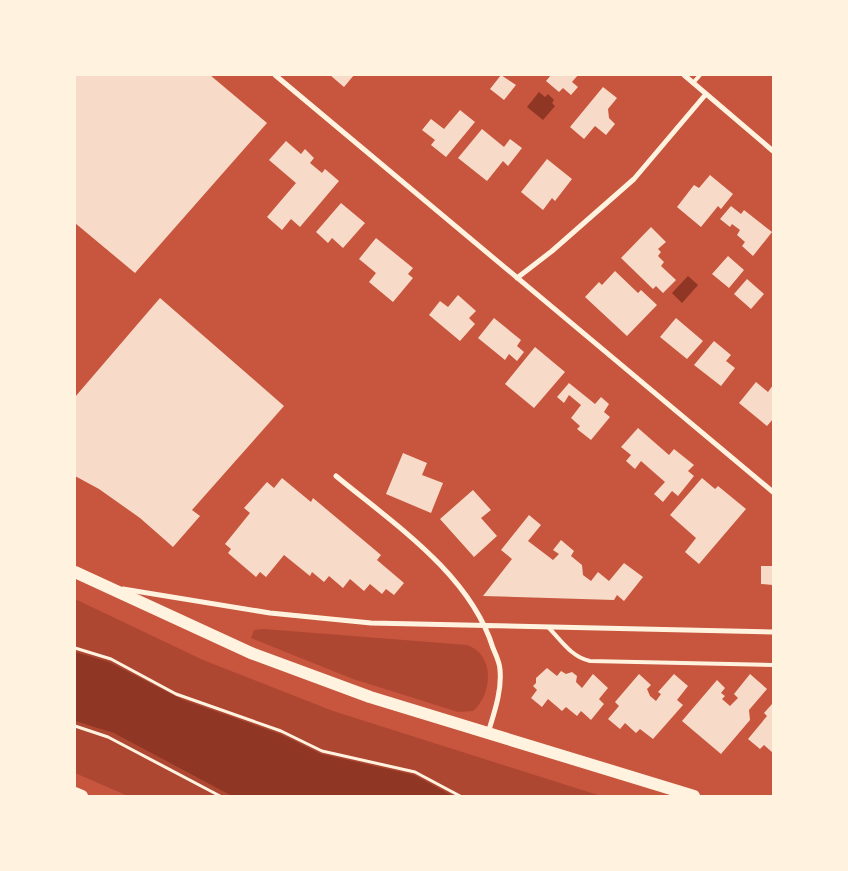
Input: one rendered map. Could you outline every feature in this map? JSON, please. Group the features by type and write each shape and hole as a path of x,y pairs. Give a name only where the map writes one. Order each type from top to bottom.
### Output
{"highway":[{"path":"75,572 251,653 370,697 694,796"},
{"path":"75,793 82,796"}],"street":[{"path":"275,75 773,492"},
{"path":"684,75 773,152"},
{"path":"517,278 552,251 634,179 706,94"},
{"path":"336,476 412,539 460,585 486,625 500,669 497,706 487,734"},
{"path":"108,587 270,613 371,623 773,632"}],"lane":[{"path":"693,83 700,75"},
{"path":"548,627 574,655 579,659 590,661 773,665"}],"path":[{"path":"75,648 110,659 176,694 281,731 322,751 415,772 436,781 460,796"},
{"path":"75,726 108,737 220,796"}],"shaded area":[{"path":"539,92 545,97 548,94 554,100 552,103 555,106 543,120 527,107"},
{"path":"688,276 698,285 682,303 672,293"},
{"path":"75,599 203,660 333,711 601,796 128,796 75,773"},
{"path":"264,629 467,645 483,657 488,675 487,685 480,704 473,711 458,712 353,679 251,638 254,630"},
{"path":"75,652 109,662 183,700 280,734 321,754 414,775 453,796 232,796 114,733 75,721"}],"building":[{"path":"75,75 210,75 267,123 135,273 75,223"},
{"path":"330,75 354,75 344,87"},
{"path":"501,75 516,85 504,100 490,89"},
{"path":"551,75 578,75 572,82 578,87 571,95 563,88 559,92 546,81"},
{"path":"603,87 617,98 608,109 609,118 615,124 606,135 595,126 584,139 570,127"},
{"path":"460,110 475,122 446,157 431,145 435,140 422,130 431,119 444,129"},
{"path":"482,129 504,147 510,139 522,148 508,166 503,161 487,181 458,158"},
{"path":"286,141 301,154 305,149 314,158 310,163 322,173 325,169 339,181 300,227 291,219 282,230 267,217 296,183 269,160"},
{"path":"547,159 572,179 555,201 552,198 543,210 521,192"},
{"path":"710,175 733,194 721,209 718,206 701,227 677,207 694,185 699,188"},
{"path":"341,203 365,223 343,248 332,238 328,243 316,232"},
{"path":"731,206 741,214 744,210 772,232 753,256 742,246 745,242 737,235 740,230 732,224 730,227 720,219"},
{"path":"651,227 666,242 658,249 661,252 658,256 664,262 661,266 676,280 663,293 656,286 653,289 621,258"},
{"path":"376,238 413,268 408,274 413,278 393,302 369,282 376,273 359,259"},
{"path":"728,256 744,270 729,288 712,274"},
{"path":"615,271 638,293 641,290 657,305 627,336 585,297 599,282 602,285"},
{"path":"747,279 764,294 751,309 734,294"},
{"path":"458,295 476,311 469,318 475,324 460,341 429,315 440,301 448,307"},
{"path":"160,298 284,406 192,510 200,516 173,547 140,518 99,489 75,476 75,397"},
{"path":"494,318 521,340 517,346 524,352 517,361 509,354 505,360 478,338"},
{"path":"676,318 703,341 687,359 660,337"},
{"path":"714,341 731,355 726,361 735,368 721,386 694,365"},
{"path":"535,347 565,372 534,408 505,384"},
{"path":"756,382 768,392 773,385 773,419 767,426 739,403"},
{"path":"569,383 595,404 601,397 609,404 604,412 610,417 591,440 577,429 580,426 571,418 581,405 569,395 564,403 557,397"},
{"path":"638,428 669,455 674,449 694,465 688,471 694,476 678,496 672,491 663,502 654,494 665,482 641,461 635,469 626,461 631,455 621,447"},
{"path":"403,453 427,463 422,475 443,483 431,513 386,494"},
{"path":"282,478 311,502 313,498 381,555 377,560 404,583 394,595 386,589 382,594 370,584 364,591 350,579 343,588 329,576 324,582 312,572 310,576 284,555 266,577 260,572 256,577 228,553 231,549 225,544 250,513 244,508 267,482 274,488"},
{"path":"702,478 715,489 718,486 746,509 699,564 685,552 696,538 670,515"},
{"path":"473,490 491,510 481,518 497,536 474,557 440,519"},
{"path":"529,515 541,525 528,541 553,560 559,554 553,550 561,540 574,551 571,556 582,565 583,575 591,581 598,572 609,581 624,563 643,577 624,601 617,595 614,600 483,596 512,559 501,550"},
{"path":"761,566 773,566 773,585 761,584"},
{"path":"547,668 557,676 561,671 566,674 572,672 577,676 576,682 582,688 593,674 608,688 599,699 604,704 591,720 581,711 577,716 566,707 562,711 548,699 542,707 531,698 537,690 533,686 536,683 536,678"},
{"path":"639,674 651,685 647,689 650,696 656,701 661,694 658,692 674,674 688,686 677,700 683,705 653,739 640,729 636,733 625,723 620,729 608,719 619,706 615,702"},
{"path":"750,674 767,689 749,710 750,720 721,754 682,721 717,680 725,688 721,693 725,696 722,699 730,706 738,698 734,694"},
{"path":"772,704 773,753 764,745 760,749 748,739 767,716 764,713"}]}
